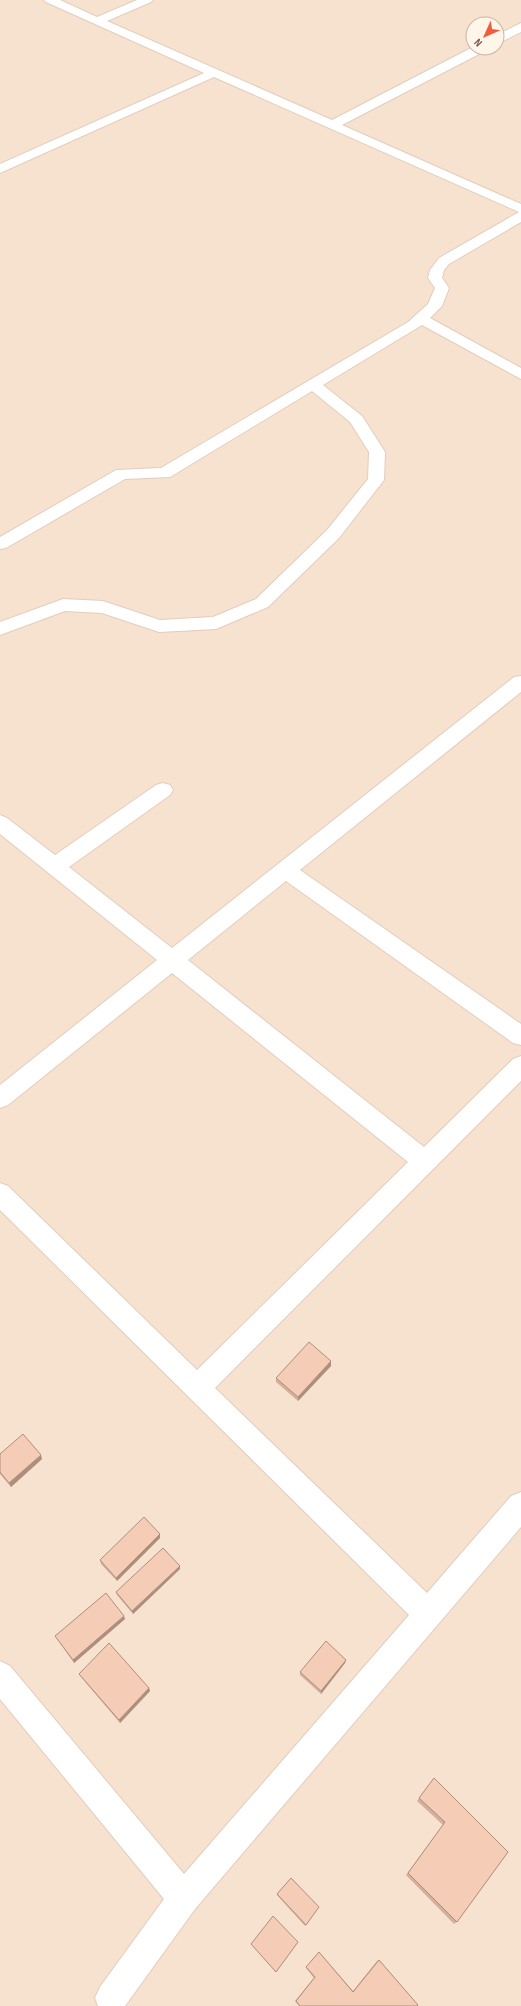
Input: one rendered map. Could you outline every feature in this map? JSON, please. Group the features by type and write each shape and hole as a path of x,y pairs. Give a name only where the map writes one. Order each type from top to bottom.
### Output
{"street":[{"path":"50,0 521,209"},
{"path":"97,21 147,0"},
{"path":"505,36 521,27"},
{"path":"332,125 466,56"},
{"path":"0,169 214,73"},
{"path":"0,544 122,474 164,473 412,325 435,306 442,288 435,278 437,270 444,261 521,216"},
{"path":"420,318 521,374"},
{"path":"0,629 63,605 103,607 159,626 216,623 262,603 333,534 376,480 377,452 356,419 313,384"},
{"path":"0,1098 521,682"},
{"path":"55,866 163,790"},
{"path":"0,823 425,1162"},
{"path":"285,870 521,1036"},
{"path":"197,1388 521,1066"},
{"path":"0,1194 428,1614"},
{"path":"111,1998 184,1898 521,1506"},
{"path":"0,1676 184,1898"}],"shaded area":[{"path":"0,0 521,0 521,2006 0,2006"}],"building":[{"path":"309,1342 331,1361 298,1397 276,1378"},
{"path":"23,1434 41,1455 9,1483 0,1472 0,1454"},
{"path":"144,1517 160,1534 116,1578 100,1560"},
{"path":"163,1548 180,1566 132,1611 116,1592"},
{"path":"106,1593 124,1616 73,1660 55,1636"},
{"path":"326,1641 346,1660 321,1691 300,1672"},
{"path":"109,1643 149,1688 119,1720 79,1674"},
{"path":"434,1778 508,1852 457,1922 408,1873 445,1822 419,1798"},
{"path":"291,1878 319,1907 306,1925 277,1894"},
{"path":"273,1916 298,1942 276,1972 251,1944"},
{"path":"319,1952 353,1992 379,1960 418,2005 300,2006 296,2001 315,1977 306,1967"}]}
